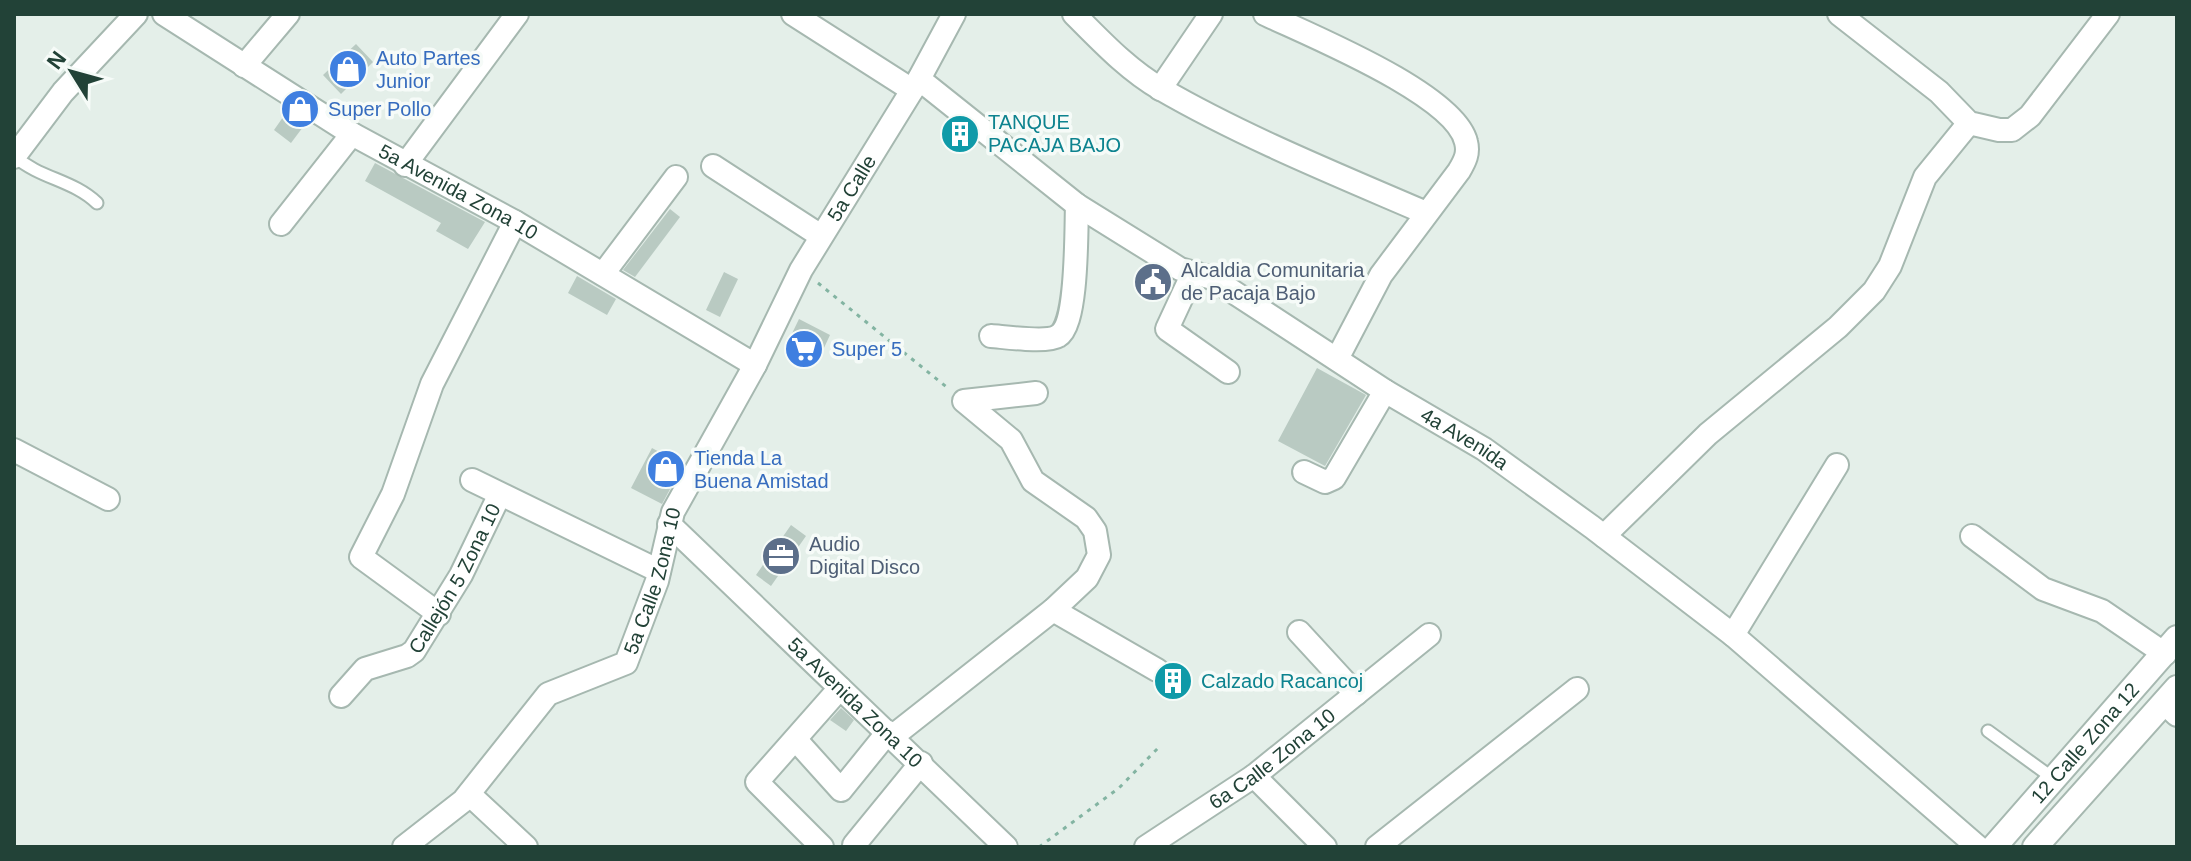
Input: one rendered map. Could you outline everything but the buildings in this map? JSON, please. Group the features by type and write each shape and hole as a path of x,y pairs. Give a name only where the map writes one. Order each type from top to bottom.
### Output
{"street":[{"path":"14,156 63,92 136,14"},
{"name":"5a Avenida Zona 10","path":"164,14 352,134 515,222 755,365"},
{"path":"244,66 288,14"},
{"path":"405,165 516,14"},
{"name":"4a Avenida","path":"793,14 916,84 1077,205 1155,255 1193,273 1212,278 1385,391 1484,449 1733,635 1978,847"},
{"name":"5a Calle","path":"755,365 801,270 916,84 954,14"},
{"path":"1074,14 1127,65 1160,89 1426,213"},
{"path":"1160,89 1211,14"},
{"path":"1265,14 1401,80 1442,110 1467,144 1466,158 1381,275 1337,359"},
{"path":"1839,14 1939,92 1969,123 1984,129 2012,130 2030,116 2108,14"},
{"path":"1604,536 1708,434 1838,327 1874,291 1890,266 1925,177 1969,123"},
{"path":"281,224 352,134"},
{"path":"713,166 821,236"},
{"path":"603,274 676,177"},
{"path":"991,336 1053,339 1065,329 1072,300 1077,205"},
{"path":"439,614 361,557 393,494 432,384 515,222"},
{"path":"1193,273 1167,329 1228,372"},
{"name":"5a Calle Zona 10","path":"404,847 469,794 548,694 626,663 659,571 669,524 755,365"},
{"path":"1304,472 1325,482 1334,478 1385,391"},
{"path":"964,401 1036,393"},
{"path":"796,740 841,790 890,734 1053,610 1096,567 1099,555 1095,531 1080,512 1033,481 1011,440 964,401"},
{"path":"14,450 108,499"},
{"path":"1733,635 1837,465"},
{"path":"472,480 499,496"},
{"name":"Callejón 5 Zona 10","path":"341,696 365,669 407,656 439,614 499,496 659,571"},
{"name":"5a Avenida Zona 10","path":"669,524 1006,847"},
{"path":"1972,536 2043,589 2102,611 2171,646"},
{"path":"1053,610 1157,670"},
{"path":"1299,632 1356,694"},
{"name":"6a Calle Zona 10","path":"1146,847 1254,776 1429,635"},
{"name":"12 Calle Zona 12","path":"1994,847 2171,646"},
{"path":"822,847 757,782 840,688"},
{"path":"1377,847 1577,689"},
{"name":"12 Calle Zona 12","path":"2035,847 2173,702"},
{"path":"854,845 921,763"},
{"path":"1254,776 1325,847"},
{"path":"469,794 526,847"}],"lane":[{"path":"14,156 43,176 83,189 97,203"},
{"path":"1988,731 2054,779"}],"path":[{"path":"801,270 964,401"},
{"path":"1039,847 1119,788 1160,746"}],"place":[{"name":"Auto Partes Junior","path":"348,69"},
{"name":"Super Pollo","path":"300,109"},
{"name":"TANQUE PACAJA BAJO","path":"960,134"},
{"name":"Alcaldia Comunitaria de Pacaja Bajo","path":"1153,282"},
{"name":"Super 5","path":"804,349"},
{"name":"Tienda La Buena Amistad","path":"666,469"},
{"name":"Audio Digital Disco","path":"781,556"},
{"name":"Calzado Racancoj","path":"1173,681"}]}
